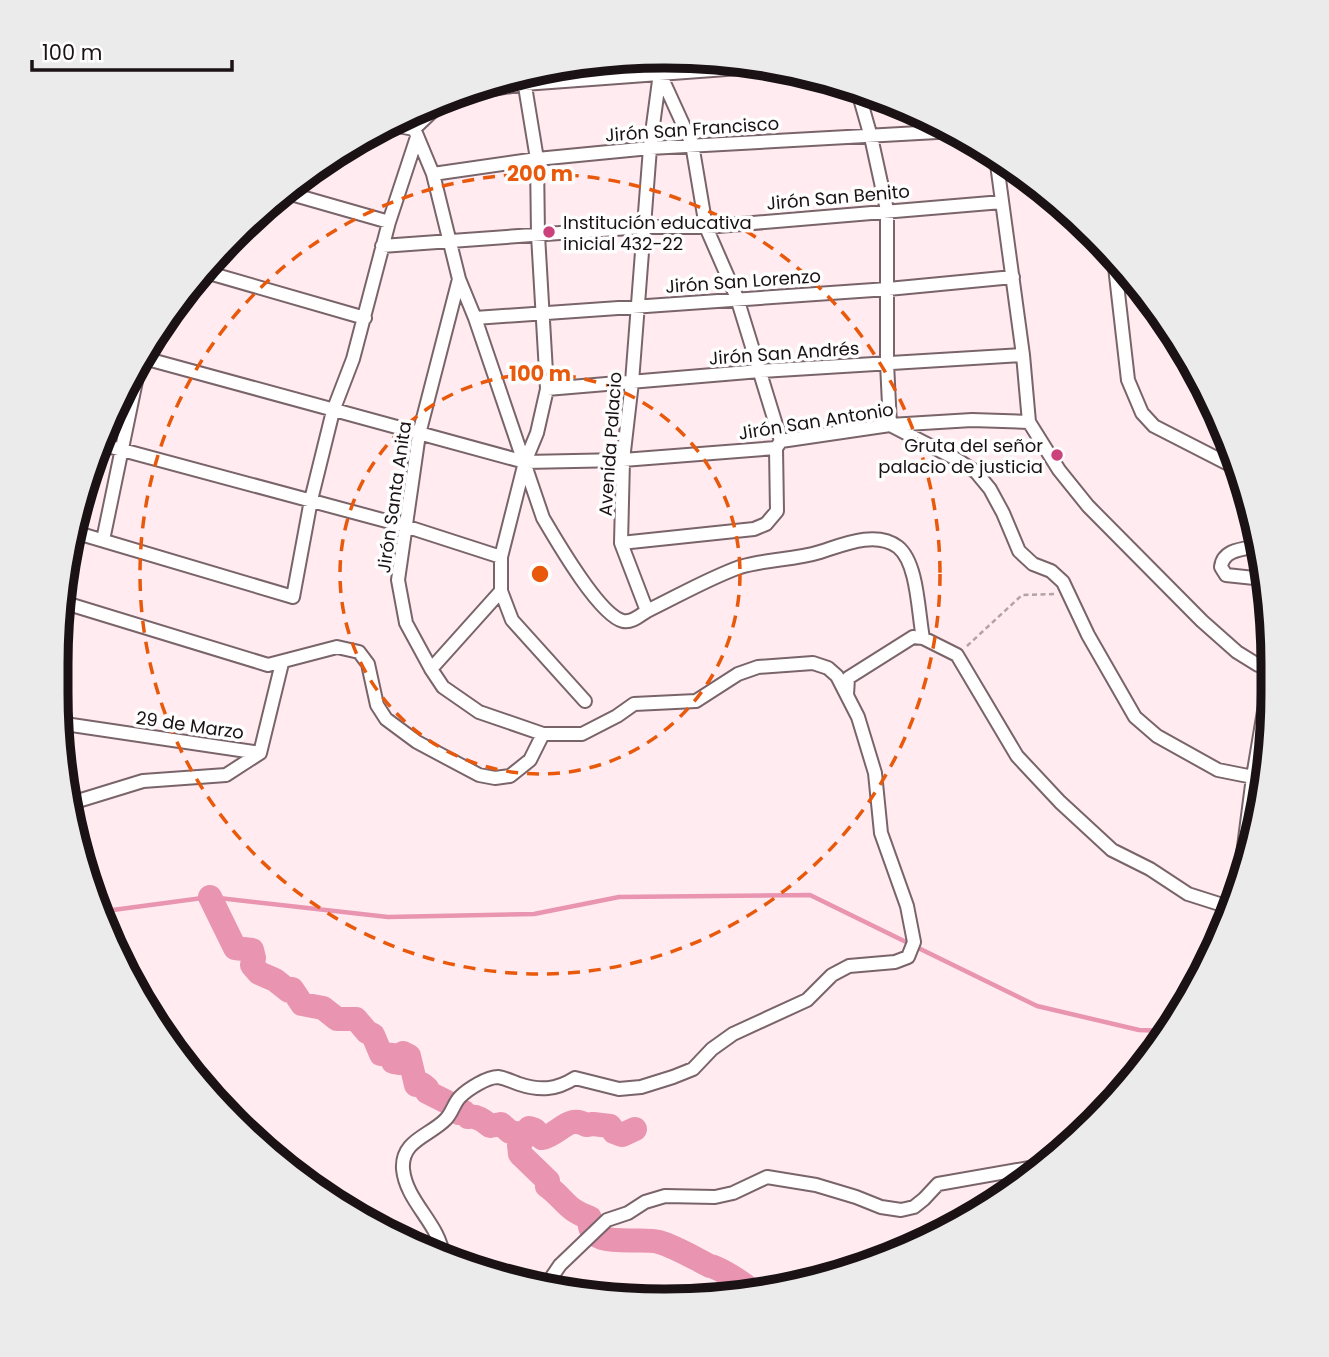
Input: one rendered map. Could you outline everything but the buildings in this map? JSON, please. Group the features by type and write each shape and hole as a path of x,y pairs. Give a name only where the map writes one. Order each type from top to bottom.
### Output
{"street":[{"name":"Avenida Palacio","path":"647,611 621,543 623,460 632,382 650,148 660,68"},
{"path":"563,77 704,70"},
{"path":"621,543 754,529 766,524 777,511 778,444 760,371 737,298 706,227 692,145 660,73"},
{"path":"525,85 537,159 538,235 547,388 537,433 525,462 501,556 500,591 512,620 585,701"},
{"path":"861,102 887,210 887,363 890,425 976,472 990,489 1019,551 1033,564 1051,571 1063,582 1088,635 1135,717 1157,736 1218,770 1253,777"},
{"path":"83,535 293,597 311,500 333,411 365,318 388,222 415,133 428,118"},
{"path":"412,125 433,174 459,279 544,518 560,547 603,606 621,621 629,621 737,568 820,552 856,540 875,540 896,545 910,561 923,638"},
{"path":"403,129 415,133"},
{"name":"Jirón San Francisco","path":"433,174 537,159 650,148 933,133"},
{"path":"998,170 1023,355 1029,422 1059,470 1088,506 1202,621 1237,652 1261,666"},
{"path":"296,196 388,222"},
{"name":"Jirón San Benito","path":"382,246 643,227 706,227 1002,202"},
{"path":"213,274 365,318"},
{"path":"1116,275 1128,380 1142,413 1154,426 1225,462"},
{"name":"Jirón San Lorenzo","path":"475,318 888,289 1013,277"},
{"name":"Jirón Santa Anita","path":"459,279 419,434 398,580 406,623 430,669 443,687 479,712 543,734 582,734 634,704 696,701 738,674 758,667 791,663 821,665 837,676 847,695"},
{"name":"Jirón San Andrés","path":"547,388 760,371 1023,355"},
{"name":"Jirón San Antonio","path":"152,360 525,462 623,460 778,444 890,425 972,420 1029,422"},
{"path":"103,540 134,393"},
{"path":"110,447 405,526 501,556"},
{"path":"1249,548 1230,552 1220,567 1226,575 1254,578"},
{"path":"430,669 500,591"},
{"path":"72,605 268,665 337,647 359,652 368,664 377,705 386,719 417,742 480,775 495,778 510,776 530,760 543,734"},
{"path":"441,1245 408,1188 403,1171 404,1157 410,1145 447,1119 461,1096 486,1080 498,1077 546,1090 562,1086 575,1078 619,1089 641,1087 693,1069 712,1049 733,1034 807,1000 832,975 849,967 895,962 908,957 914,942 907,906 881,833 875,774 858,717 847,695 848,678 913,637 923,638 957,655 1017,756 1060,802 1112,850 1150,869 1188,894 1221,905"},
{"name":"29 de Marzo","path":"70,725 260,753 282,663"},
{"path":"1249,810 1258,750"},
{"path":"78,801 143,780 226,775 260,753"},
{"path":"551,1278 560,1265 607,1220 628,1213 645,1202 665,1196 715,1197 733,1193 767,1177 816,1185 881,1208 901,1210 914,1207 938,1184 1023,1169"}],"path":[{"path":"957,655 1022,595 1069,594"}],"waterway":[{"path":"110,910 210,897 388,917 534,914 619,897 810,895 1037,1006 1139,1030 1155,1031"},
{"path":"210,897 235,948 252,950 252,965 259,973 275,980 289,991 292,989 302,1004 323,1008 337,1019 356,1019 373,1035 381,1054 393,1055 393,1062 399,1063 403,1053 409,1056 416,1085 422,1084 427,1088 427,1092 457,1107 459,1113 464,1112 468,1117 483,1120 490,1126 501,1124 510,1132 522,1134 520,1154 548,1181 547,1186 566,1204 590,1218 590,1228 596,1235 604,1239 659,1242 714,1267 743,1284"},
{"path":"522,1134 529,1128 542,1138 574,1122 610,1126 614,1132 622,1135 635,1129"}],"place":[{"name":"Institución educativa inicial 432-22","path":"549,232"},
{"name":"Gruta del señor palacio de justicia","path":"1057,455"}]}
